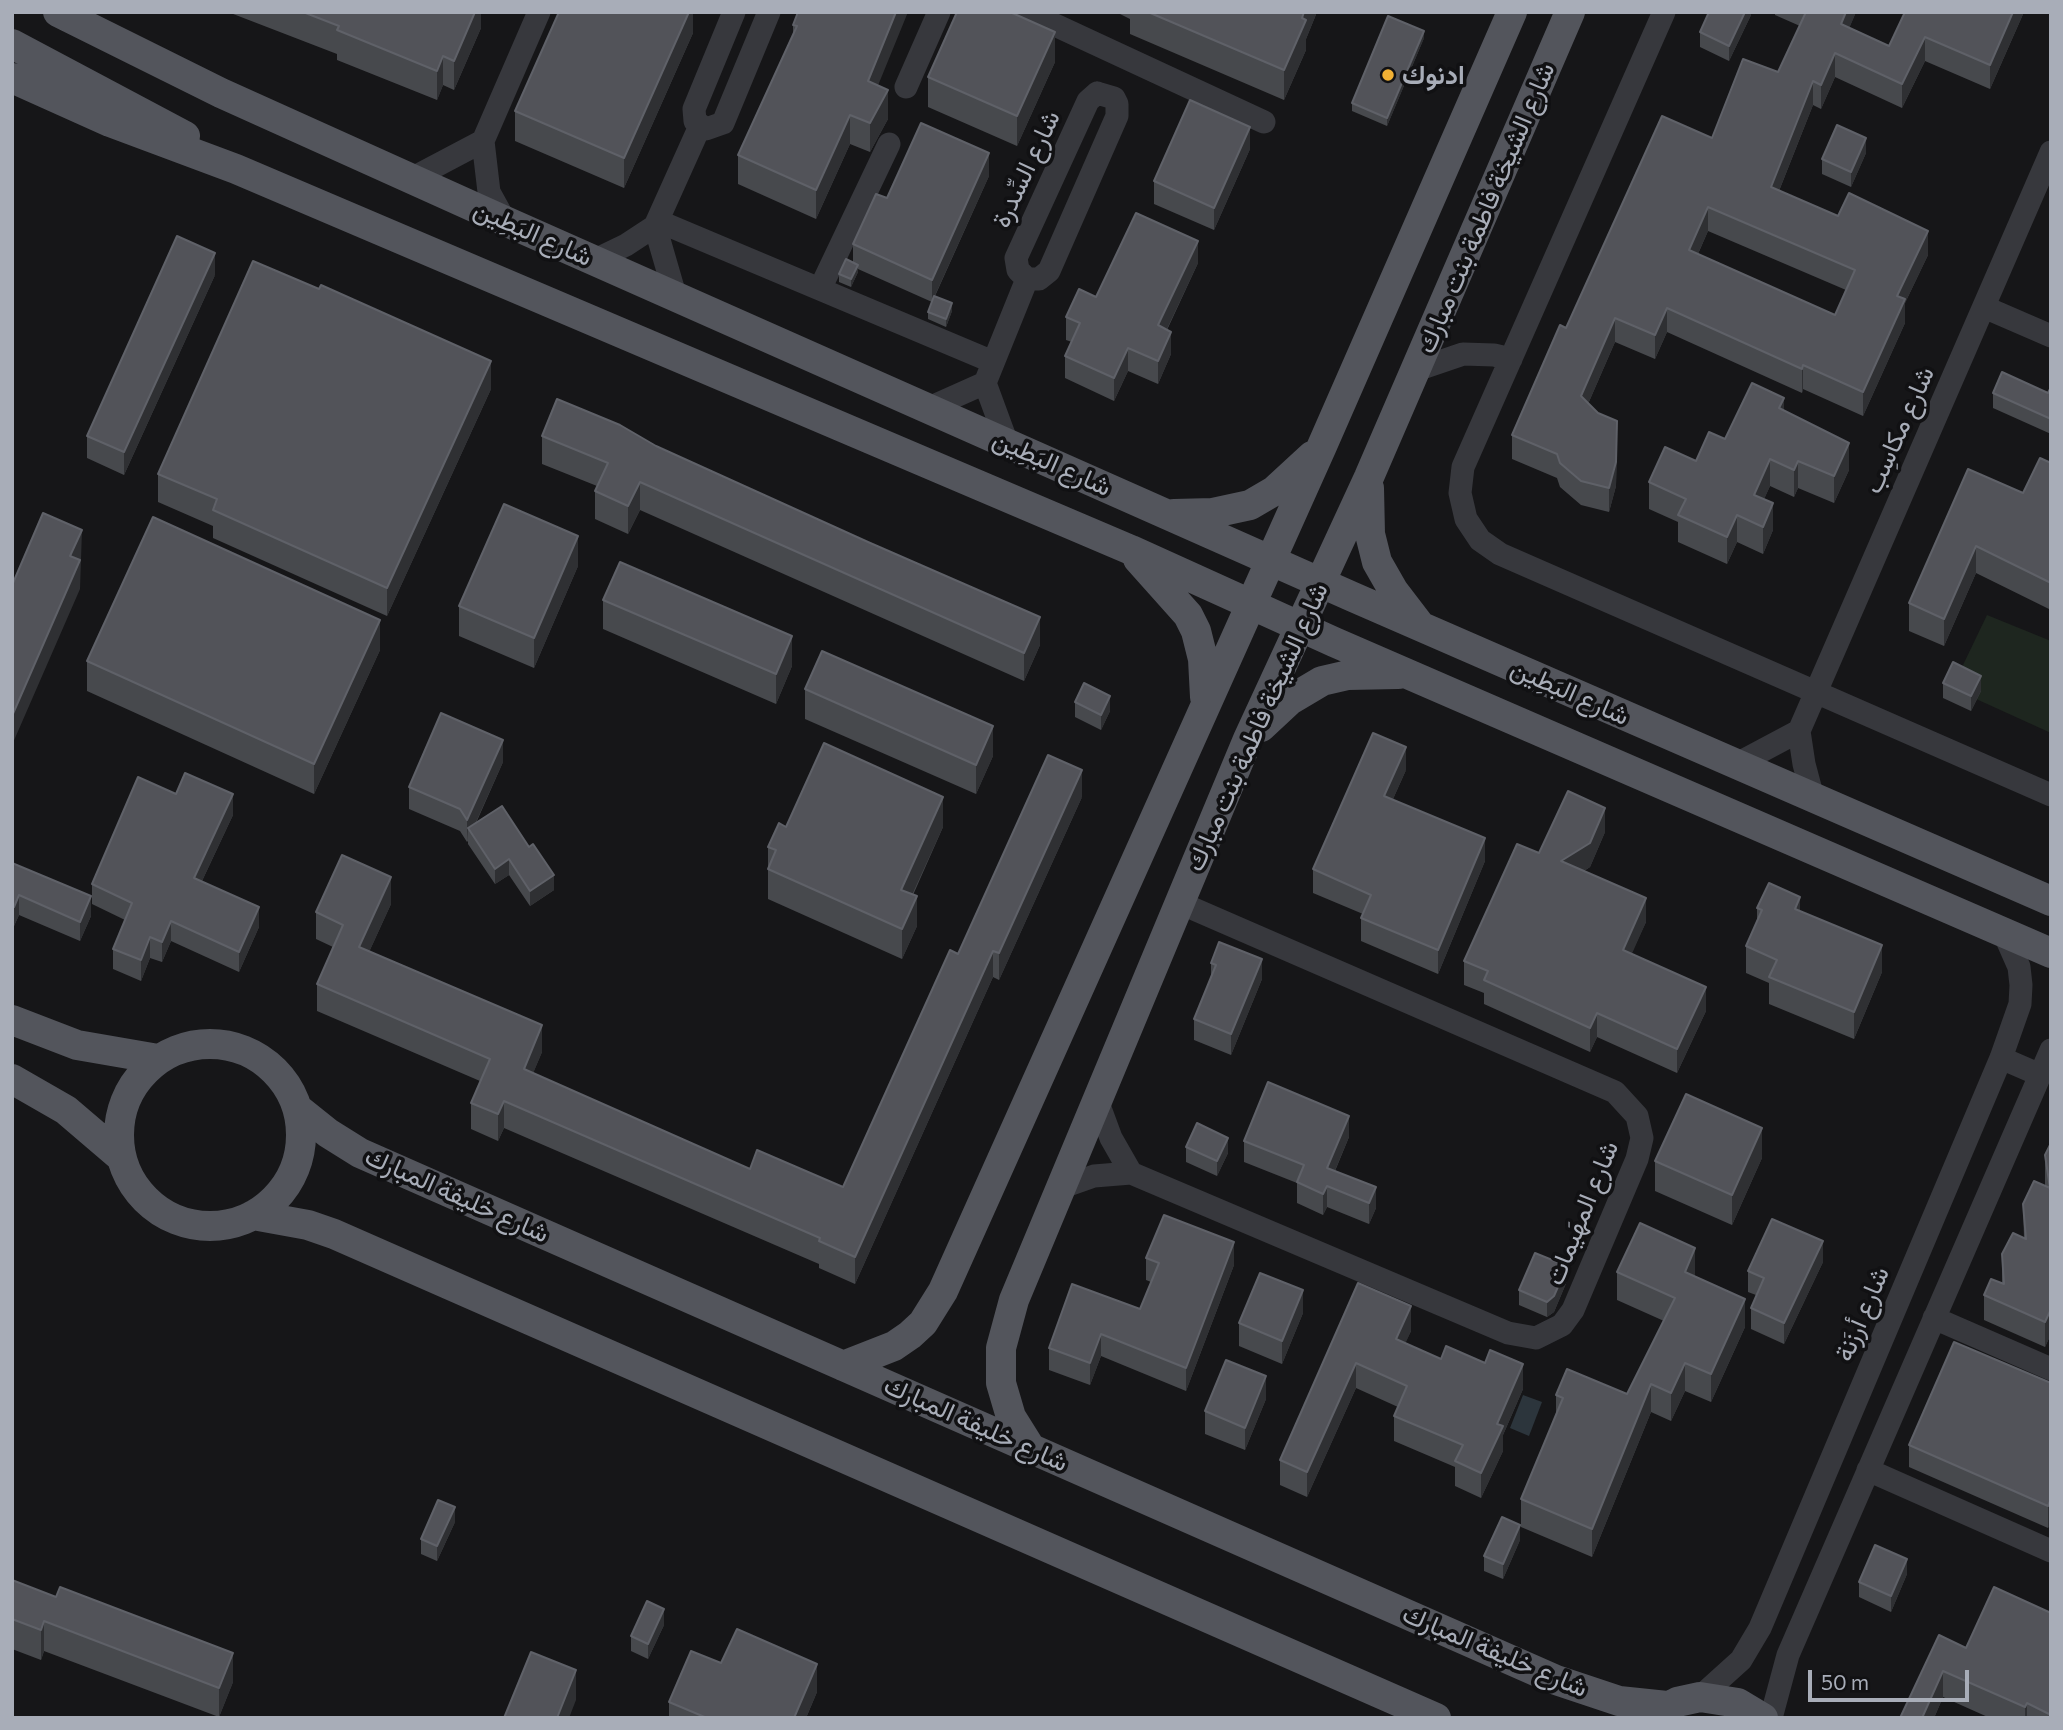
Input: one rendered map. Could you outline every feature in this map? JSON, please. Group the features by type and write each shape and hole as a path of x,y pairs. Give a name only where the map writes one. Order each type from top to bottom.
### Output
{"main road":[{"name":"شارع البَطِين","path":"58,12 221,93 505,221 1421,627 2051,901"},
{"name":"شارع الشيخة فاطمة بنت مبارك","path":"843,1366 894,1346 910,1335 923,1323 943,1291 1322,446 1512,12"},
{"name":"شارع الشيخة فاطمة بنت مبارك","path":"1031,1449 1005,1401 999,1365 1014,1300 1248,738 1322,583 1570,12"},
{"name":"شارع البَطِين","path":"12,44 140,109 236,169"},
{"name":"شارع البَطِين","path":"20,89 236,169 1131,550 1249,604 2051,953"},
{"path":"1168,514 1213,513 1250,505 1274,491 1322,446"},
{"path":"1369,477 1370,534 1377,562 1393,590 1421,627"},
{"path":"1131,550 1188,615 1196,631 1203,659 1205,703"},
{"path":"1248,738 1290,700 1322,681 1348,675 1411,674"},
{"path":"12,1020 77,1045 158,1059"},
{"path":"198,1044 241,1048 277,1072 290,1089 298,1109 301,1140 294,1170 277,1196 253,1215 231,1224 207,1226 183,1222 161,1212 143,1197 129,1178 121,1157 118,1135 121,1113 141,1074 158,1059 198,1044"},
{"path":"12,1079 66,1110 121,1157"},
{"name":"شارع خليفة المبارك","path":"298,1109 328,1133 360,1153 1573,1688 1658,1712"},
{"path":"253,1215 308,1225 360,1245 1436,1718"},
{"path":"1658,1712 1700,1697 1738,1703 1763,1718"}],"street":[{"path":"505,221 485,176 483,141 539,12"},
{"path":"734,12 694,109 695,121 700,126 712,129 723,123 769,12"},
{"path":"906,87 939,12"},
{"path":"1027,12 1264,122"},
{"path":"1664,12 1460,480 1462,506 1472,530 1480,540 1500,554 2051,794"},
{"path":"1007,443 993,412 989,372 1027,279 1039,279 1049,271 1116,116 1118,104 1109,94 1124,57"},
{"name":"شارع السِّدرة","path":"1027,279 1018,270 1019,252 1088,100 1097,93 1109,94"},
{"path":"595,260 626,245 656,223 700,126"},
{"path":"411,179 483,141"},
{"path":"820,289 889,144"},
{"name":"شارع مكاسِب","path":"1799,731 2051,152"},
{"path":"656,223 820,289 989,372"},
{"path":"656,223 663,261 675,295"},
{"path":"1984,307 2051,336"},
{"path":"1416,370 1463,354 1494,355 1511,359"},
{"path":"929,408 989,372"},
{"path":"1737,765 1799,731 1813,798"},
{"name":"شارع المهَيمات","path":"1060,1188 1094,1176 1131,1173 1508,1334 1536,1338 1562,1325 1573,1310 1641,1149 1637,1116 1615,1091 1180,903"},
{"name":"شارع أرزَنة","path":"1700,1697 1741,1660 1760,1628 2001,1058 2020,1004 2021,985 2016,958 2004,933"},
{"path":"1771,1718 1788,1655 2051,1049"},
{"path":"2001,1058 2038,1074"},
{"path":"1097,1100 1111,1138 1131,1173"},
{"path":"1934,1318 2051,1368"},
{"path":"1868,1470 2051,1551"}],"shaded area":[{"path":"1987,615 2051,641 2051,733 1952,688"},
{"path":"1523,1395 1542,1402 1529,1436 1510,1428"}],"building":[{"path":"303,12 475,12 454,61 443,56 437,71 337,30 339,26"},
{"path":"559,12 689,12 624,158 515,111"},
{"path":"798,12 896,12 868,81 888,90 870,123 850,115 816,190 738,155 797,26 793,25"},
{"path":"957,12 1010,12 1055,32 1017,116 928,77"},
{"path":"1148,12 1304,12 1302,18 1306,20 1284,70"},
{"path":"1709,12 1745,12 1729,46 1700,32"},
{"path":"1806,12 1846,12 1841,24 1889,46 1905,12 2013,12 1990,65 1925,37 1902,84 1835,53 1821,85 1813,81 1771,187 1838,216 1849,193 1928,231 1897,296 1905,299 1863,392 1803,365 1802,369 1667,308 1655,335 1615,318 1581,396 1598,413 1617,421 1616,462 1609,488 1581,481 1560,463 1557,454 1512,435 1560,325 1566,328 1662,116 1712,138 1743,59 1778,72","holes":["1708,207 1855,270 1835,315 1689,250"]},
{"name":"ادنوك","path":"1388,16 1424,31 1387,118 1352,103"},
{"path":"1190,100 1250,127 1214,208 1154,181"},
{"path":"921,123 989,153 932,280 853,244 876,194 887,198"},
{"path":"1837,125 1866,138 1851,172 1822,159"},
{"path":"1136,213 1198,241 1158,325 1171,332 1158,361 1128,348 1114,378 1065,356 1080,323 1066,317 1079,289 1096,297"},
{"path":"177,236 215,253 124,452 87,436"},
{"path":"846,259 858,265 851,279 839,274"},
{"path":"253,261 319,289 321,285 491,361 387,588 213,510 217,499 158,474"},
{"path":"934,296 952,303 946,319 928,312"},
{"path":"2002,372 2048,393 2051,387 2051,419 1993,393"},
{"path":"1752,383 1784,398 1779,408 1849,443 1834,476 1798,461 1794,470 1770,459 1754,495 1773,503 1763,527 1737,515 1727,537 1678,515 1686,499 1649,482 1665,447 1696,461 1709,432 1725,439"},
{"path":"557,399 620,425 656,446 868,542 1040,617 1024,653 640,482 628,506 595,491 608,463 542,436"},
{"path":"2040,458 2051,463 2051,583 1976,546 1944,619 1909,603 1968,469 2023,493"},
{"path":"504,504 578,536 534,638 459,606"},
{"path":"43,513 82,530 70,556 80,560 12,716 12,582"},
{"path":"153,517 380,620 314,764 87,661"},
{"path":"620,562 792,636 776,674 603,600"},
{"path":"822,651 993,726 976,765 805,689"},
{"path":"1953,662 1981,676 1971,696 1943,683"},
{"path":"1084,683 1110,696 1101,715 1075,702"},
{"path":"441,713 503,740 467,820 460,809 409,787"},
{"path":"1373,733 1406,747 1384,796 1485,838 1438,950 1361,918 1371,895 1313,869"},
{"path":"824,743 943,797 901,890 917,896 902,929 768,869 776,850 768,847 779,823 786,827"},
{"path":"1048,755 1082,770 999,953 993,951 855,1257 819,1241 820,1238 504,1101 498,1114 471,1103 490,1059 317,984 343,925 316,912 342,855 391,877 359,947 542,1025 524,1069 750,1169 757,1150 843,1187 950,950 958,954"},
{"path":"185,773 233,794 194,878 259,907 239,952 171,921 162,942 150,937 141,960 113,949 132,903 92,884 138,777 176,794"},
{"path":"1568,791 1605,808 1590,843 1561,861 1646,898 1623,950 1706,987 1677,1049 1597,1013 1590,1028 1484,980 1488,971 1464,961 1517,844 1539,853"},
{"path":"502,806 529,847 533,844 554,875 530,891 509,859 495,869 468,828"},
{"path":"12,863 91,896 80,922 19,895 14,907 12,906"},
{"path":"1769,883 1800,897 1795,909 1882,945 1854,1012 1769,977 1777,960 1746,946 1762,910 1757,908"},
{"path":"1219,942 1262,959 1231,1034 1194,1019 1216,965 1211,963"},
{"path":"1268,1082 1349,1116 1327,1168 1376,1187 1369,1203 1327,1186 1323,1194 1297,1182 1304,1165 1244,1141"},
{"path":"1686,1094 1762,1128 1732,1195 1655,1161"},
{"path":"1197,1123 1228,1138 1217,1161 1186,1147"},
{"path":"2051,1143 2051,1309 2045,1322 1984,1295 1991,1279 2004,1284 2002,1254 2013,1233 2026,1239 2023,1204 2034,1181 2050,1188 2045,1155"},
{"path":"1164,1215 1234,1242 1186,1368 1101,1334 1090,1363 1049,1348 1072,1284 1140,1309 1159,1263 1146,1258"},
{"path":"1772,1219 1823,1241 1784,1323 1751,1308 1764,1278 1748,1271"},
{"path":"1640,1223 1695,1248 1685,1272 1745,1299 1711,1374 1685,1363 1671,1393 1651,1384 1592,1529 1521,1499 1563,1398 1556,1395 1567,1369 1627,1394 1675,1298 1617,1272"},
{"path":"1535,1253 1567,1266 1554,1296 1547,1302 1519,1290"},
{"path":"1260,1273 1303,1290 1282,1341 1239,1323"},
{"path":"1358,1283 1411,1306 1396,1339 1441,1359 1446,1346 1485,1363 1490,1350 1523,1364 1497,1424 1503,1426 1481,1473 1455,1461 1463,1445 1394,1416 1407,1386 1356,1363 1307,1472 1280,1460"},
{"path":"1954,1342 2051,1383 2051,1499 2048,1506 1909,1445"},
{"path":"1226,1360 1266,1376 1245,1428 1205,1411"},
{"path":"438,1500 455,1507 437,1546 421,1539"},
{"path":"1502,1517 1520,1525 1503,1564 1484,1556"},
{"path":"1875,1545 1907,1559 1891,1596 1859,1582"},
{"path":"12,1580 56,1597 60,1587 233,1653 219,1688 44,1621 41,1630 12,1619"},
{"path":"1994,1587 2051,1613 2051,1715 2027,1703 2025,1707 1943,1671 1922,1718 1900,1718 1939,1635 1966,1648"},
{"path":"647,1601 664,1609 648,1644 631,1636"},
{"path":"737,1629 817,1664 794,1718 707,1718 669,1702 691,1651 721,1663"},
{"path":"531,1652 576,1670 557,1718 504,1718"}],"place":[{"name":"ادنوك","path":"1388,75"}]}
